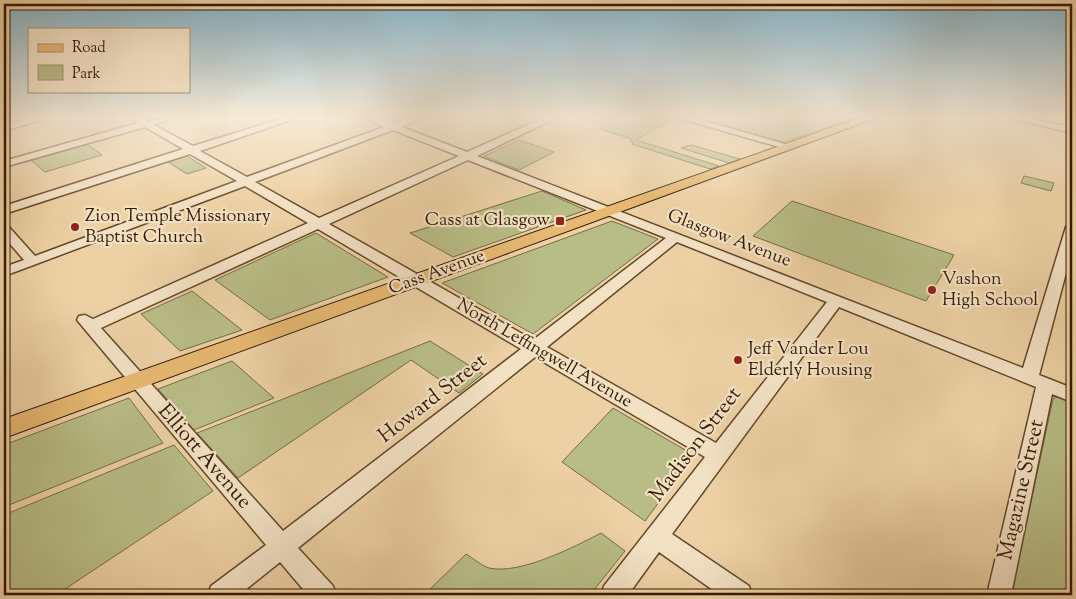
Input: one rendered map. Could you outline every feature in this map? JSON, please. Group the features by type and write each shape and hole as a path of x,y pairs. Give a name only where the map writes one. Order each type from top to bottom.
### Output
{"main road":[{"name":"Cass Avenue","path":"4,429 793,146"}],"street":[{"path":"4,164 61,146"},
{"name":"North Leffingwell Avenue","path":"184,146 718,455"},
{"path":"4,210 204,146"},
{"path":"4,272 341,146"},
{"name":"Glasgow Avenue","path":"443,146 836,300 1072,396"},
{"path":"318,224 490,146"},
{"name":"Elliott Avenue","path":"318,224 87,323 324,595"},
{"name":"Magazine Street","path":"998,595 1037,381 1072,227"},
{"path":"4,229 32,261"},
{"name":"Howard Street","path":"220,595 674,238"},
{"name":"Madison Street","path":"613,595 836,300"},
{"path":"657,537 740,595"}],"green space":[{"path":"80,146 90,146 102,155 45,172 31,160"},
{"path":"506,146 536,146 554,152 519,170 484,156"},
{"path":"638,146 655,146 719,166 710,169"},
{"path":"694,146 740,159 729,163 681,148"},
{"path":"187,156 206,168 187,174 168,162"},
{"path":"1024,176 1054,183 1051,191 1021,183"},
{"path":"542,191 586,210 453,257 410,233"},
{"path":"792,201 954,255 926,301 753,236"},
{"path":"612,221 658,239 533,334 442,283"},
{"path":"316,233 388,277 270,320 215,280"},
{"path":"192,291 242,330 180,351 141,314"},
{"path":"430,341 483,374 459,393 411,360 238,478 197,433"},
{"path":"232,361 274,398 194,430 158,389"},
{"path":"1056,397 1072,401 1072,595 1011,595 1053,399"},
{"path":"129,398 163,443 4,507 4,445"},
{"path":"613,408 694,455 645,521 562,462"},
{"path":"174,445 213,491 56,595 4,595 4,515"},
{"path":"601,533 625,551 590,595 425,594 466,554 489,568 516,567 546,558"}],"place":[{"name":"Cass at Glasgow","path":"560,221"},
{"name":"Zion Temple Missionary Baptist Church","path":"75,227"},
{"name":"Vashon High School","path":"932,290"},
{"name":"Jeff Vander Lou Elderly Housing","path":"738,360"}]}
